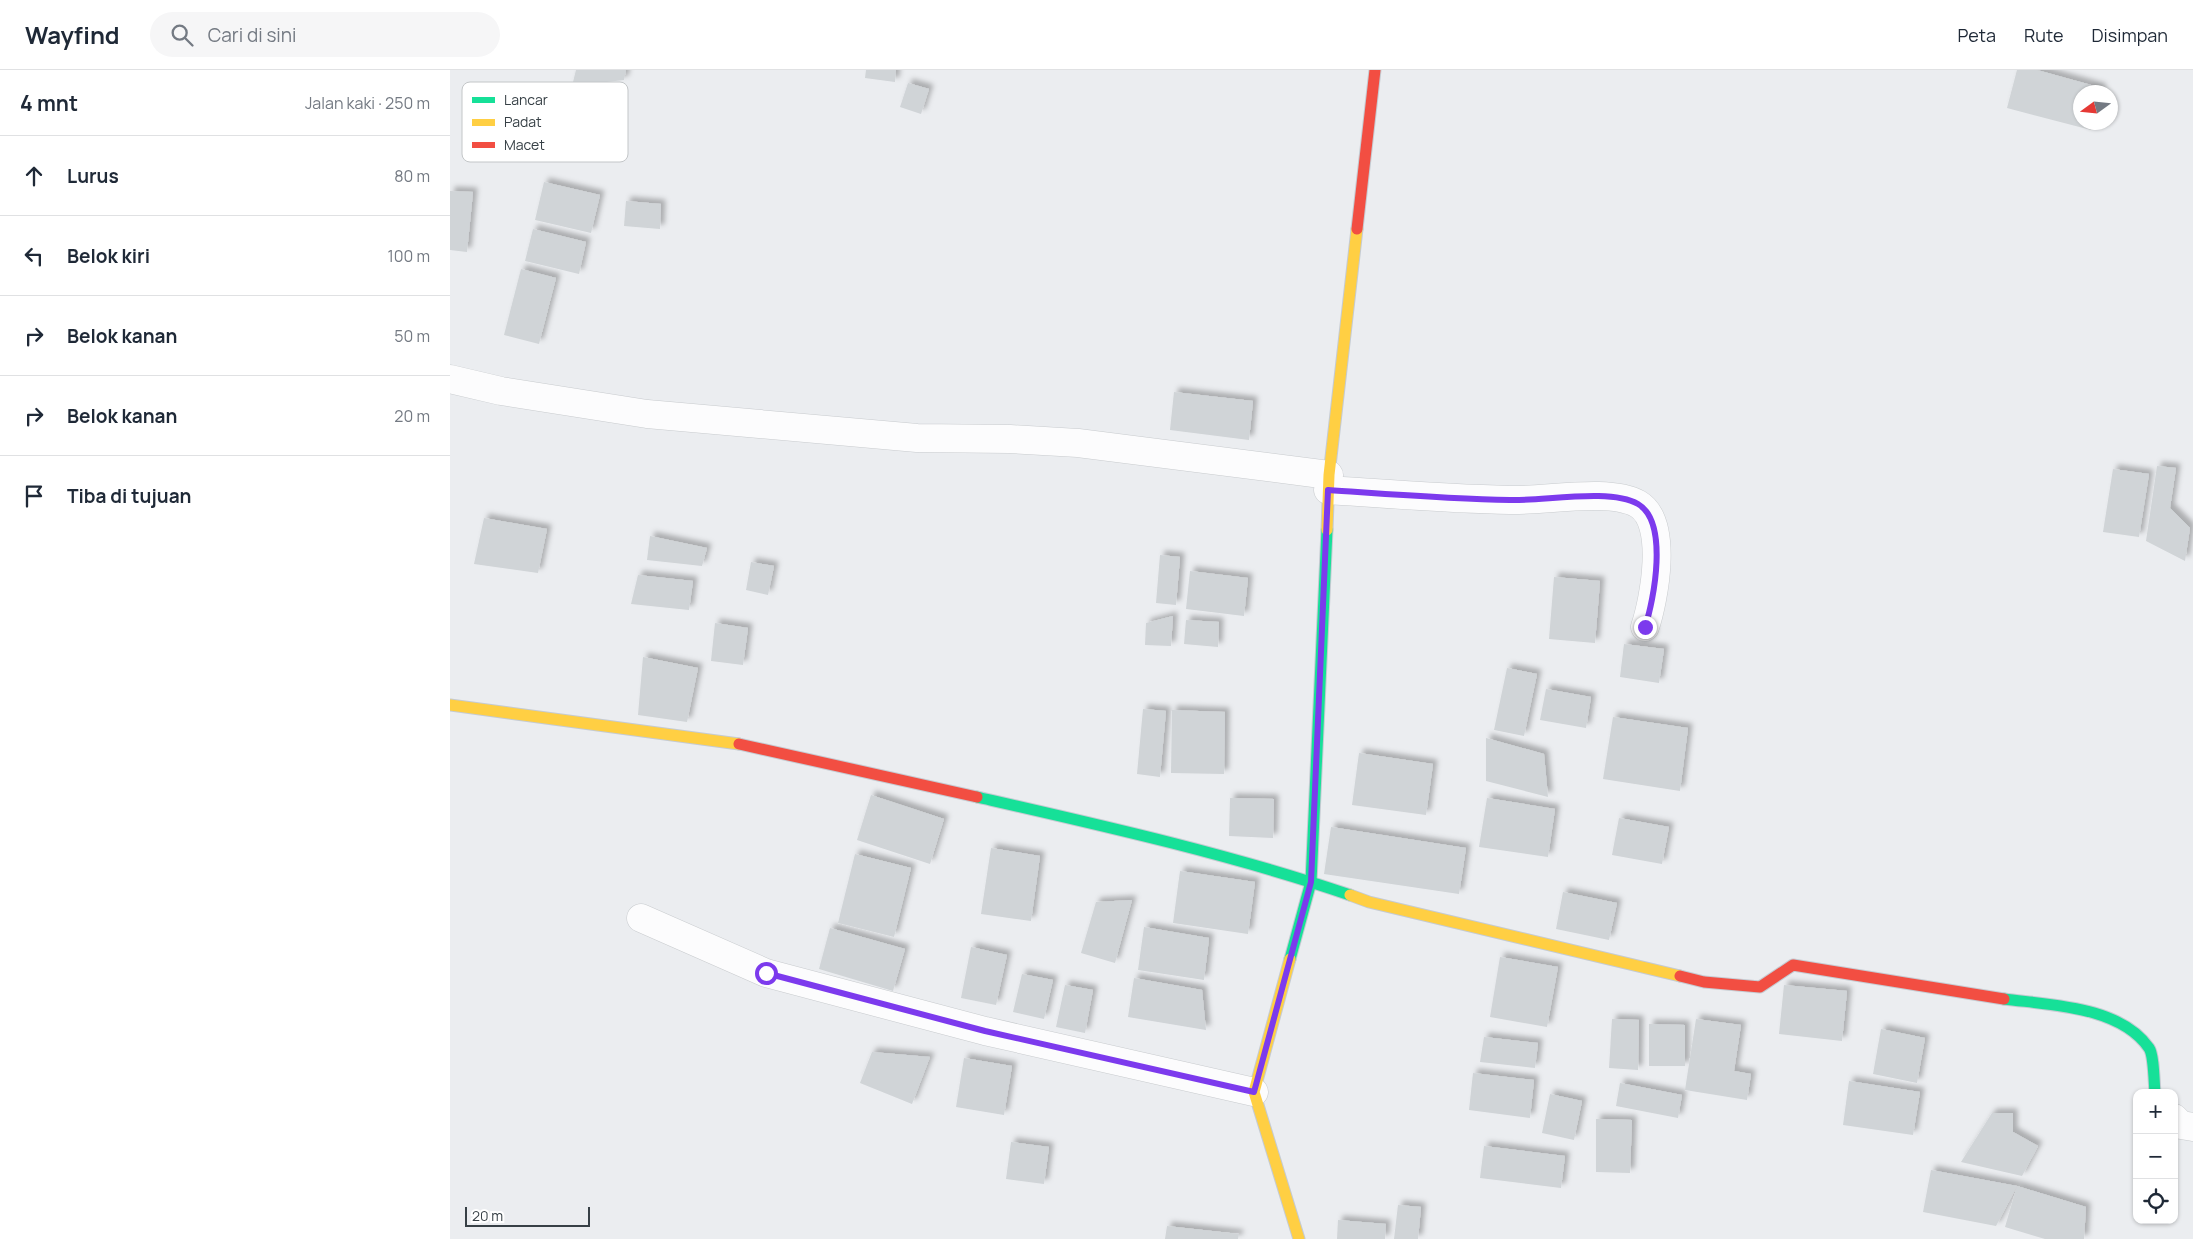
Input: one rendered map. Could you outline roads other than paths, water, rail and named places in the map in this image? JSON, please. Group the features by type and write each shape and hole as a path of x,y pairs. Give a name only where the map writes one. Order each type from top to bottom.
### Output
{"street":[{"path":"1299,1239 1254,1092 1311,882 1328,483 1375,70"},
{"path":"450,379 501,391 647,414 917,438 1010,438 1078,443 1328,483 1512,500 1607,495 1639,504 1652,522 1656,539 1657,570 1652,604 1645,627"},
{"path":"450,705 757,746 1092,823 1311,882 1369,902 1704,982 1760,987 1793,965 1944,991 2085,1010 2127,1026 2150,1049 2155,1089"},
{"path":"641,918 766,973 985,1031 1254,1092"},
{"path":"2178,1122 2181,1125 2193,1127"}]}
